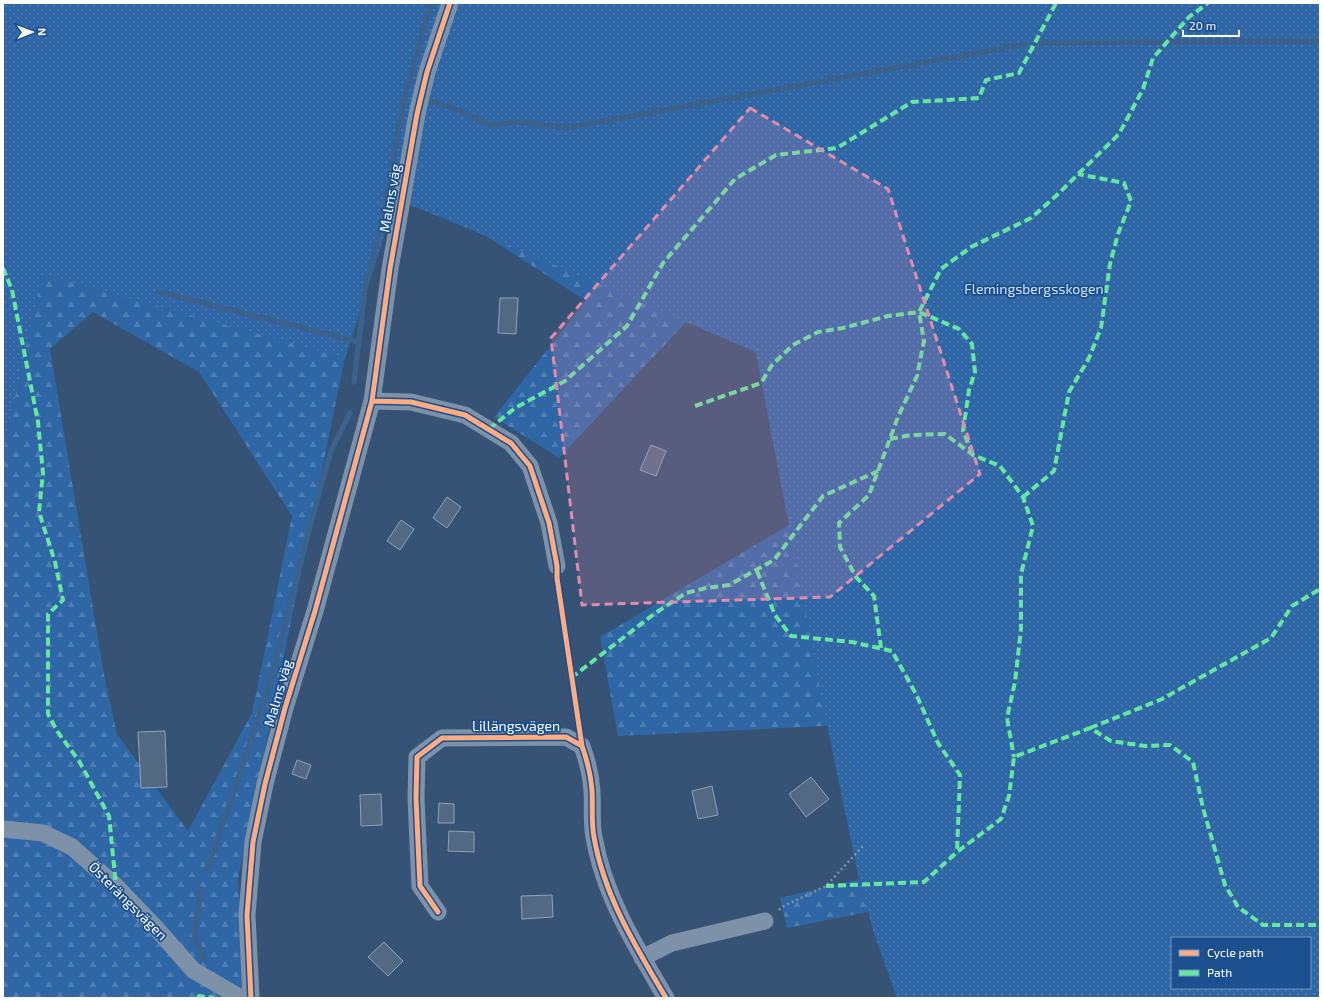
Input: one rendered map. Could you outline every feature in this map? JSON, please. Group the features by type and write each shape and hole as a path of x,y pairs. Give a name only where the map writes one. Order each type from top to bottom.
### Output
{"street":[{"name":"Malms väg","path":"251,998 247,915 253,842 285,708 315,611 372,401 390,270 417,114 431,59 450,3"},
{"path":"372,401 411,402 465,415 511,443 530,466 549,523 558,566"},
{"name":"Lillängsvägen","path":"438,912 420,886 416,798 417,757 442,738 566,737 582,746 587,760 592,789 594,836 603,874 614,905 642,958 666,998"},
{"name":"Österängsvägen","path":"3,829 43,833 72,847 116,886 157,928 193,970 241,998"},
{"path":"642,958 672,943 764,921"}],"path":[{"path":"764,921 784,906 826,886 863,846"}],"highlighted area":[{"path":"750,108 888,189 980,474 830,597 582,605 551,338"}],"green space":[{"name":"Flemingsbergsskogen","path":"3,3 1320,3 1320,998 908,998 897,906 787,928 780,898 894,871 867,724 618,736 600,637 789,525 756,352 686,322 559,458 494,417 586,301 486,236 396,199 345,358 238,879 247,998 3,998","holes":["93,312 199,372 292,516 252,713 188,831 117,734 104,675 50,349"]},
{"name":"Flemingsbergsskogen","path":"3,3 1320,3 1320,998 897,998 874,933 859,879 824,710 756,352 441,216 395,199 345,358 42,274 3,452"}],"building":[{"path":"500,298 518,298 516,334 498,333"},
{"path":"651,445 666,451 656,476 640,470"},
{"path":"447,497 461,507 447,528 433,518"},
{"path":"401,520 414,529 400,550 387,541"},
{"path":"165,731 167,787 141,788 138,732"},
{"path":"297,760 311,765 306,779 292,774"},
{"path":"811,777 829,799 806,817 789,794"},
{"path":"712,786 718,815 698,819 692,791"},
{"path":"381,794 382,825 361,826 360,795"},
{"path":"439,803 454,804 454,823 438,823"},
{"path":"449,831 474,832 474,852 448,851"},
{"path":"552,895 553,917 522,919 521,896"},
{"path":"384,942 403,961 388,976 368,957"}],"waterway":[{"path":"354,382 365,290 383,217 403,103 431,3"},
{"path":"1035,43 1320,41"},
{"path":"428,100 465,113 490,125 519,122 566,128 1026,44"},
{"path":"159,292 359,342"},
{"path":"207,870 268,690 331,451 350,413"},
{"path":"201,889 194,934 204,960"}],"marked path":[{"path":"489,429 515,408 565,381 627,326 663,263 735,179 776,155 837,148 912,102 979,98 986,80 1019,73 1056,3"},
{"path":"881,648 874,596 856,577 840,547 839,523 869,495 898,417 917,376 924,341 919,312 941,269 971,247 1031,218 1057,195 1119,134 1143,89 1153,58 1189,17 1208,3"},
{"path":"1023,497 1054,471 1069,392 1089,358 1101,328 1110,264 1118,234 1131,201 1124,183 1078,174"},
{"path":"3,268 12,290 38,422 43,473 39,512 55,562 63,600 48,614 48,714 57,731 79,761 109,816 116,886"},
{"path":"695,406 761,383 772,365 793,345 818,332 843,328 888,316 919,312 959,329 972,344 975,372 969,390 963,431 973,455"},
{"path":"890,439 911,435 945,434 973,455 1000,466 1023,497 1033,526 1021,574 1021,629 1015,682 1007,718 1014,757"},
{"path":"571,678 654,614 686,593 706,588 729,585 774,560 823,496 878,471"},
{"path":"757,571 775,615 791,636 852,642 892,651 916,694 938,743 960,775 957,852"},
{"path":"1090,728 1162,699 1271,638 1292,606 1320,589"},
{"path":"826,886 924,882 957,852 1001,819 1009,796 1014,757 1090,728 1111,741 1145,746 1170,745 1193,762 1203,808 1225,885 1238,907 1263,925 1320,925"},
{"path":"198,998 199,996 214,998"}],"cycle path":[{"path":"251,998 247,915 253,842 265,784 285,708 315,611 372,401 390,269 417,114 427,72 450,3"},
{"path":"372,401 411,402 465,415 511,443 530,466 549,523 557,566 557,578 582,746"},
{"path":"438,912 420,886 416,798 417,757 442,738 566,737 582,746 587,762 592,791 593,831 605,880 622,920 666,998"}]}
